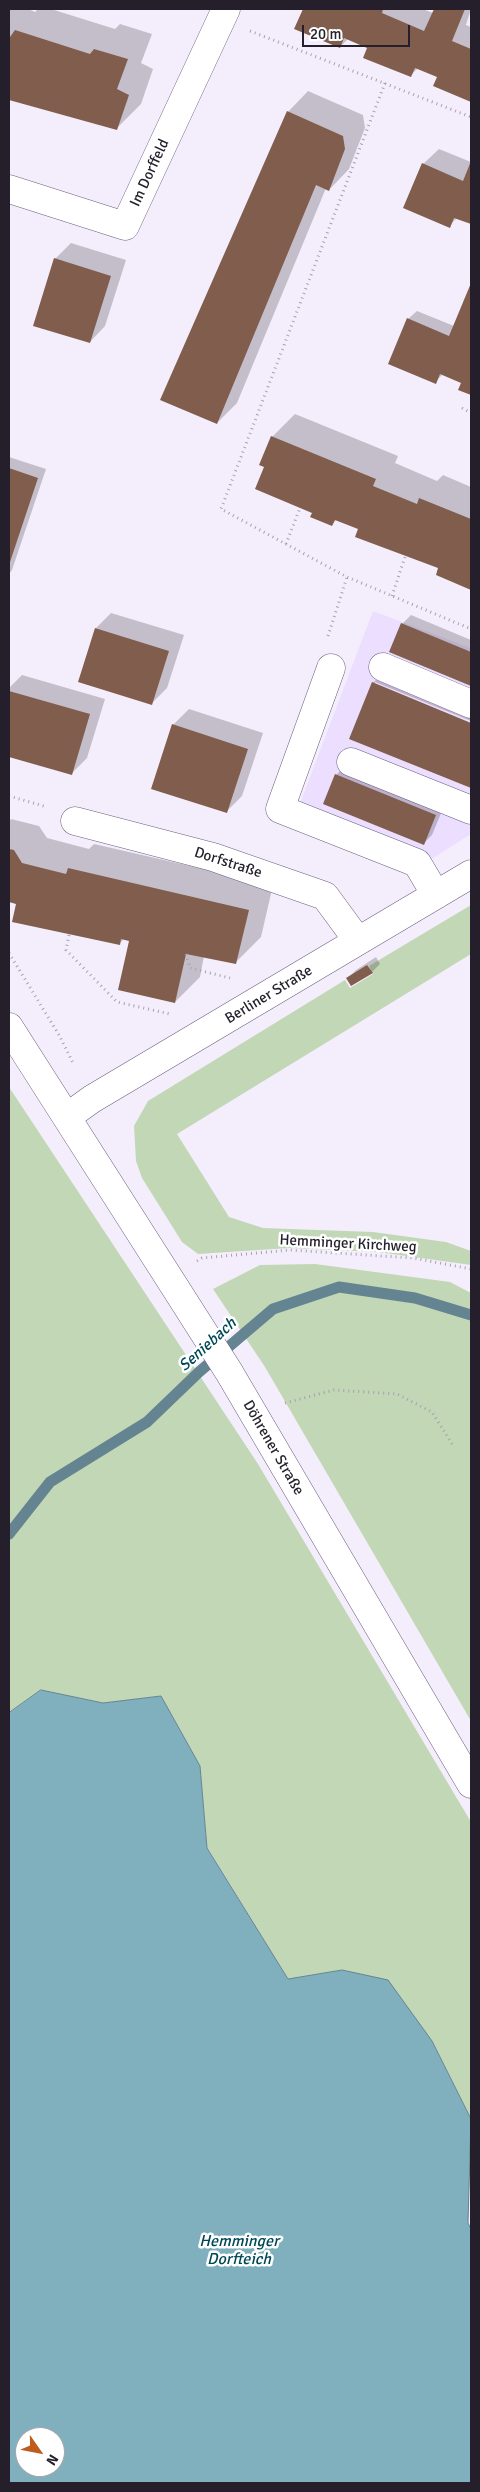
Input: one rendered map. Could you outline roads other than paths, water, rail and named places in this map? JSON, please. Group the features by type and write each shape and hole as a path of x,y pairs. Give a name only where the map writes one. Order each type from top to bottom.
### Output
{"street":[{"name":"Im Dorffeld","path":"9,189 125,226 223,14"},
{"path":"383,667 471,704"},
{"path":"331,668 280,809 416,863 436,895"},
{"path":"351,762 471,810"},
{"name":"Dorfstraße","path":"75,821 213,857 326,896 358,941"},
{"name":"Berliner Straße","path":"67,1117 92,1099 471,874"},
{"path":"9,1027 67,1117"},
{"name":"Döhrener Straße","path":"67,1117 229,1372 471,1784"}],"water":[{"name":"Hemminger Dorfteich","path":"41,1690 103,1703 161,1696 200,1766 207,1848 288,1979 342,1970 388,1980 432,2041 471,2119 468,2223 471,2229 471,2483 9,2483 9,1713"}],"waterway":[{"name":"Seniebach","path":"9,1534 50,1482 147,1422 199,1372 273,1309 339,1287 415,1298 471,1315"}]}
